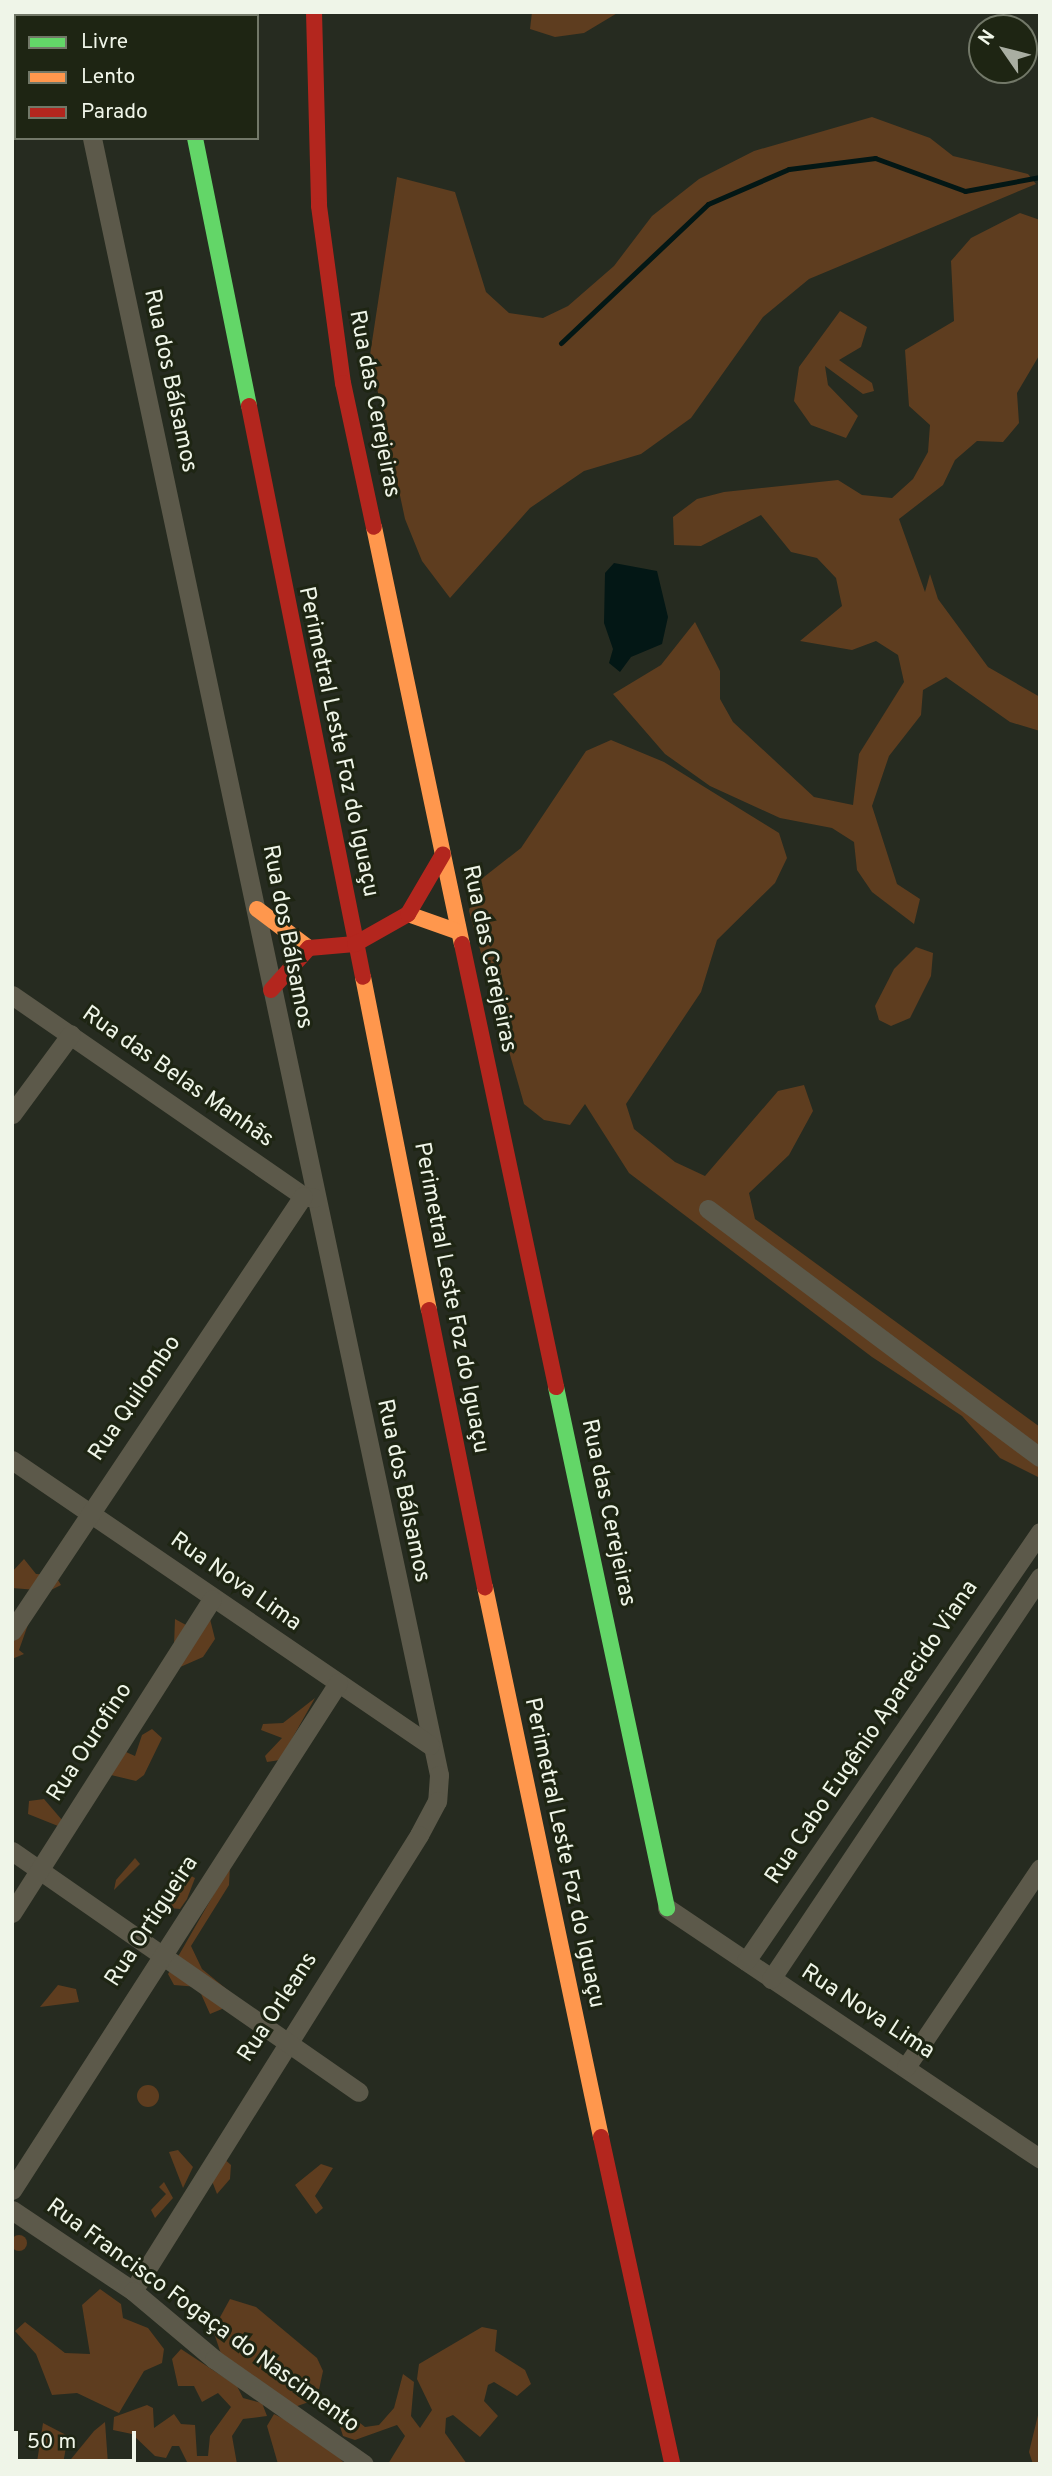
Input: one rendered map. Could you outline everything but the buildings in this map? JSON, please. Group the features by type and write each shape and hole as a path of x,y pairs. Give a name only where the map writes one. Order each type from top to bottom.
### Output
{"main road":[{"name":"Rua das Cerejeiras","path":"314,12 315,150 333,325 443,854 456,931 667,1908"},
{"name":"Perimetral Leste Foz do Iguaçu","path":"195,140 523,1777 671,2464"},
{"path":"257,909 309,948 355,944 408,914 443,854"},
{"path":"408,914 456,931"},
{"path":"271,990 309,948"}],"street":[{"name":"Rua dos Bálsamos","path":"92,140 257,909 309,1197 430,1745"},
{"name":"Rua das Belas Manhãs","path":"12,995 309,1197"},
{"path":"12,1114 71,1034"},
{"name":"Rua Quilombo","path":"12,1631 89,1510 309,1197"},
{"path":"708,1209 1040,1457"},
{"name":"Rua Nova Lima","path":"12,1460 89,1510 212,1599 430,1745"},
{"name":"Rua Cabo Eugênio Aparecido Viana","path":"746,1961 1040,1532"},
{"path":"771,1979 1040,1577"},
{"name":"Rua Ourofino","path":"12,1913 212,1599"},
{"name":"Rua Ortigueira","path":"12,2190 162,1952 338,1683"},
{"name":"Rua Orleans","path":"133,2291 285,2041 437,1801 439,1775 430,1745"},
{"path":"12,1851 162,1952 359,2092"},
{"path":"906,2067 1040,1868"},
{"name":"Rua Nova Lima","path":"667,1908 1040,2159"},
{"name":"Rua Francisco Fogaça do Nascimento","path":"12,2210 133,2291 214,2359 364,2464"}],"shaded area":[{"path":"532,12 619,12 584,33 555,37 530,29"},
{"path":"872,117 930,138 953,156 1028,174 1036,184 809,279 763,317 691,418 641,454 584,471 530,508 450,598 422,561 405,519 370,355 397,177 455,192 486,292 509,313 543,318 568,306 614,266 652,216 699,179 754,151"},
{"path":"1020,213 1040,220 1040,354 1017,393 1019,423 1003,442 977,441 955,460 943,485 899,519 925,592 930,574 938,599 988,667 1040,697 1040,731 1010,722 946,677 923,690 921,715 889,756 872,806 897,884 920,899 914,924 872,892 857,870 854,842 832,828 780,818 710,786 665,754 613,694 661,665 695,622 720,671 720,699 733,722 814,797 853,805 859,754 904,682 898,655 876,641 852,650 800,641 842,606 836,578 817,558 791,552 761,515 701,546 674,545 673,517 697,499 724,492 838,480 862,495 892,498 913,479 928,452 930,425 909,406 905,350 954,321 951,261 971,238"},
{"path":"840,311 867,327 861,347 839,360 872,383 874,391 863,394 825,366 828,385 858,416 846,438 811,425 794,401 799,367"},
{"path":"614,563 657,571 668,617 662,644 631,657 620,672 609,663 613,649 604,623 605,573"},
{"path":"611,740 664,762 779,833 787,858 775,883 717,940 701,992 626,1104 634,1129 675,1162 705,1176 778,1091 804,1085 813,1111 789,1155 749,1193 755,1219 1040,1427 1040,1478 1000,1458 962,1416 872,1357 629,1173 585,1104 570,1125 544,1120 524,1104 469,911 475,884 521,848 586,751"},
{"path":"916,947 933,953 931,976 910,1018 891,1026 879,1020 875,1006 894,969"},
{"path":"24,1559 36,1574 55,1575 61,1585 49,1591 12,1588 12,1572"},
{"path":"30,1619 19,1650 24,1654 12,1659 12,1630"},
{"path":"175,1619 186,1625 210,1619 215,1639 203,1657 178,1668 153,1707 174,1646"},
{"path":"315,1698 280,1760 267,1762 265,1756 282,1738 261,1730 263,1724 283,1723"},
{"path":"152,1729 162,1738 144,1775 136,1781 111,1775 126,1752 135,1756 142,1735"},
{"path":"44,1799 62,1820 58,1826 28,1814 29,1801"},
{"path":"135,1858 140,1864 114,1890 116,1880"},
{"path":"230,1866 229,1885 191,1946 202,1969 230,1992 222,2009 210,2014 198,1987 174,1985 168,1974"},
{"path":"187,1874 195,1878 187,1899 180,1909 170,1908 167,1899"},
{"path":"58,1985 76,1989 79,2002 40,2007"},
{"path":"148,2085 156,2088 159,2096 156,2104 148,2107 140,2104 137,2096 140,2088"},
{"path":"178,2150 193,2167 183,2188 169,2152"},
{"path":"222,2157 231,2165 230,2179 217,2194 212,2181"},
{"path":"321,2164 333,2168 315,2196 323,2208 316,2214 295,2185"},
{"path":"164,2182 173,2198 155,2218 151,2210 166,2194 159,2187"},
{"path":"19,2235 25,2237 25,2249 19,2251 13,2249 11,2243 13,2237"},
{"path":"100,2289 121,2304 123,2318 148,2328 164,2349 162,2363 144,2371 119,2413 77,2393 52,2395 36,2354 15,2331 25,2322 65,2353 90,2354 82,2305"},
{"path":"230,2299 256,2307 317,2358 323,2371 317,2399 292,2408 225,2366 213,2330"},
{"path":"482,2327 497,2330 495,2351 525,2370 531,2384 517,2396 494,2382 488,2385 484,2401 498,2416 480,2437 453,2415 446,2418 445,2433 467,2464 388,2464 405,2436 397,2425 355,2440 343,2436 335,2411 339,2406 365,2427 379,2425 394,2408 403,2374 414,2382 411,2416 420,2428 432,2410 417,2379 419,2364"},
{"path":"181,2349 237,2386 243,2398 262,2403 267,2416 243,2419 232,2436 237,2464 188,2464 179,2446 172,2446 166,2458 155,2456 132,2434 113,2430 114,2417 147,2405 153,2408 154,2428 174,2414 181,2424 195,2425 197,2456 208,2456 210,2436 231,2407 218,2393 202,2402 194,2386 178,2386 172,2359"},
{"path":"1040,2407 1040,2464 1033,2464 1029,2452"},
{"path":"274,2414 320,2437 345,2464 278,2464 267,2426"},
{"path":"105,2422 108,2464 67,2464 94,2431"},
{"path":"43,2423 68,2436 63,2464 37,2462"}],"waterway":[{"path":"561,343 708,204 789,169 875,158 965,191 1040,177"}],"traffic: fast":[{"path":"195,140 249,406"},
{"path":"556,1387 667,1908"}],"traffic: slow":[{"path":"374,527 462,944"},
{"path":"257,909 309,948"},
{"path":"408,914 456,931"},
{"path":"363,977 429,1310"},
{"path":"485,1587 601,2137"}],"traffic: jam":[{"path":"314,12 319,206 343,383 374,527"},
{"path":"249,406 363,977"},
{"path":"271,990 309,948 355,944 408,914 443,854"},
{"path":"462,944 556,1387"},
{"path":"429,1310 485,1587"},
{"path":"601,2137 672,2464"}]}
